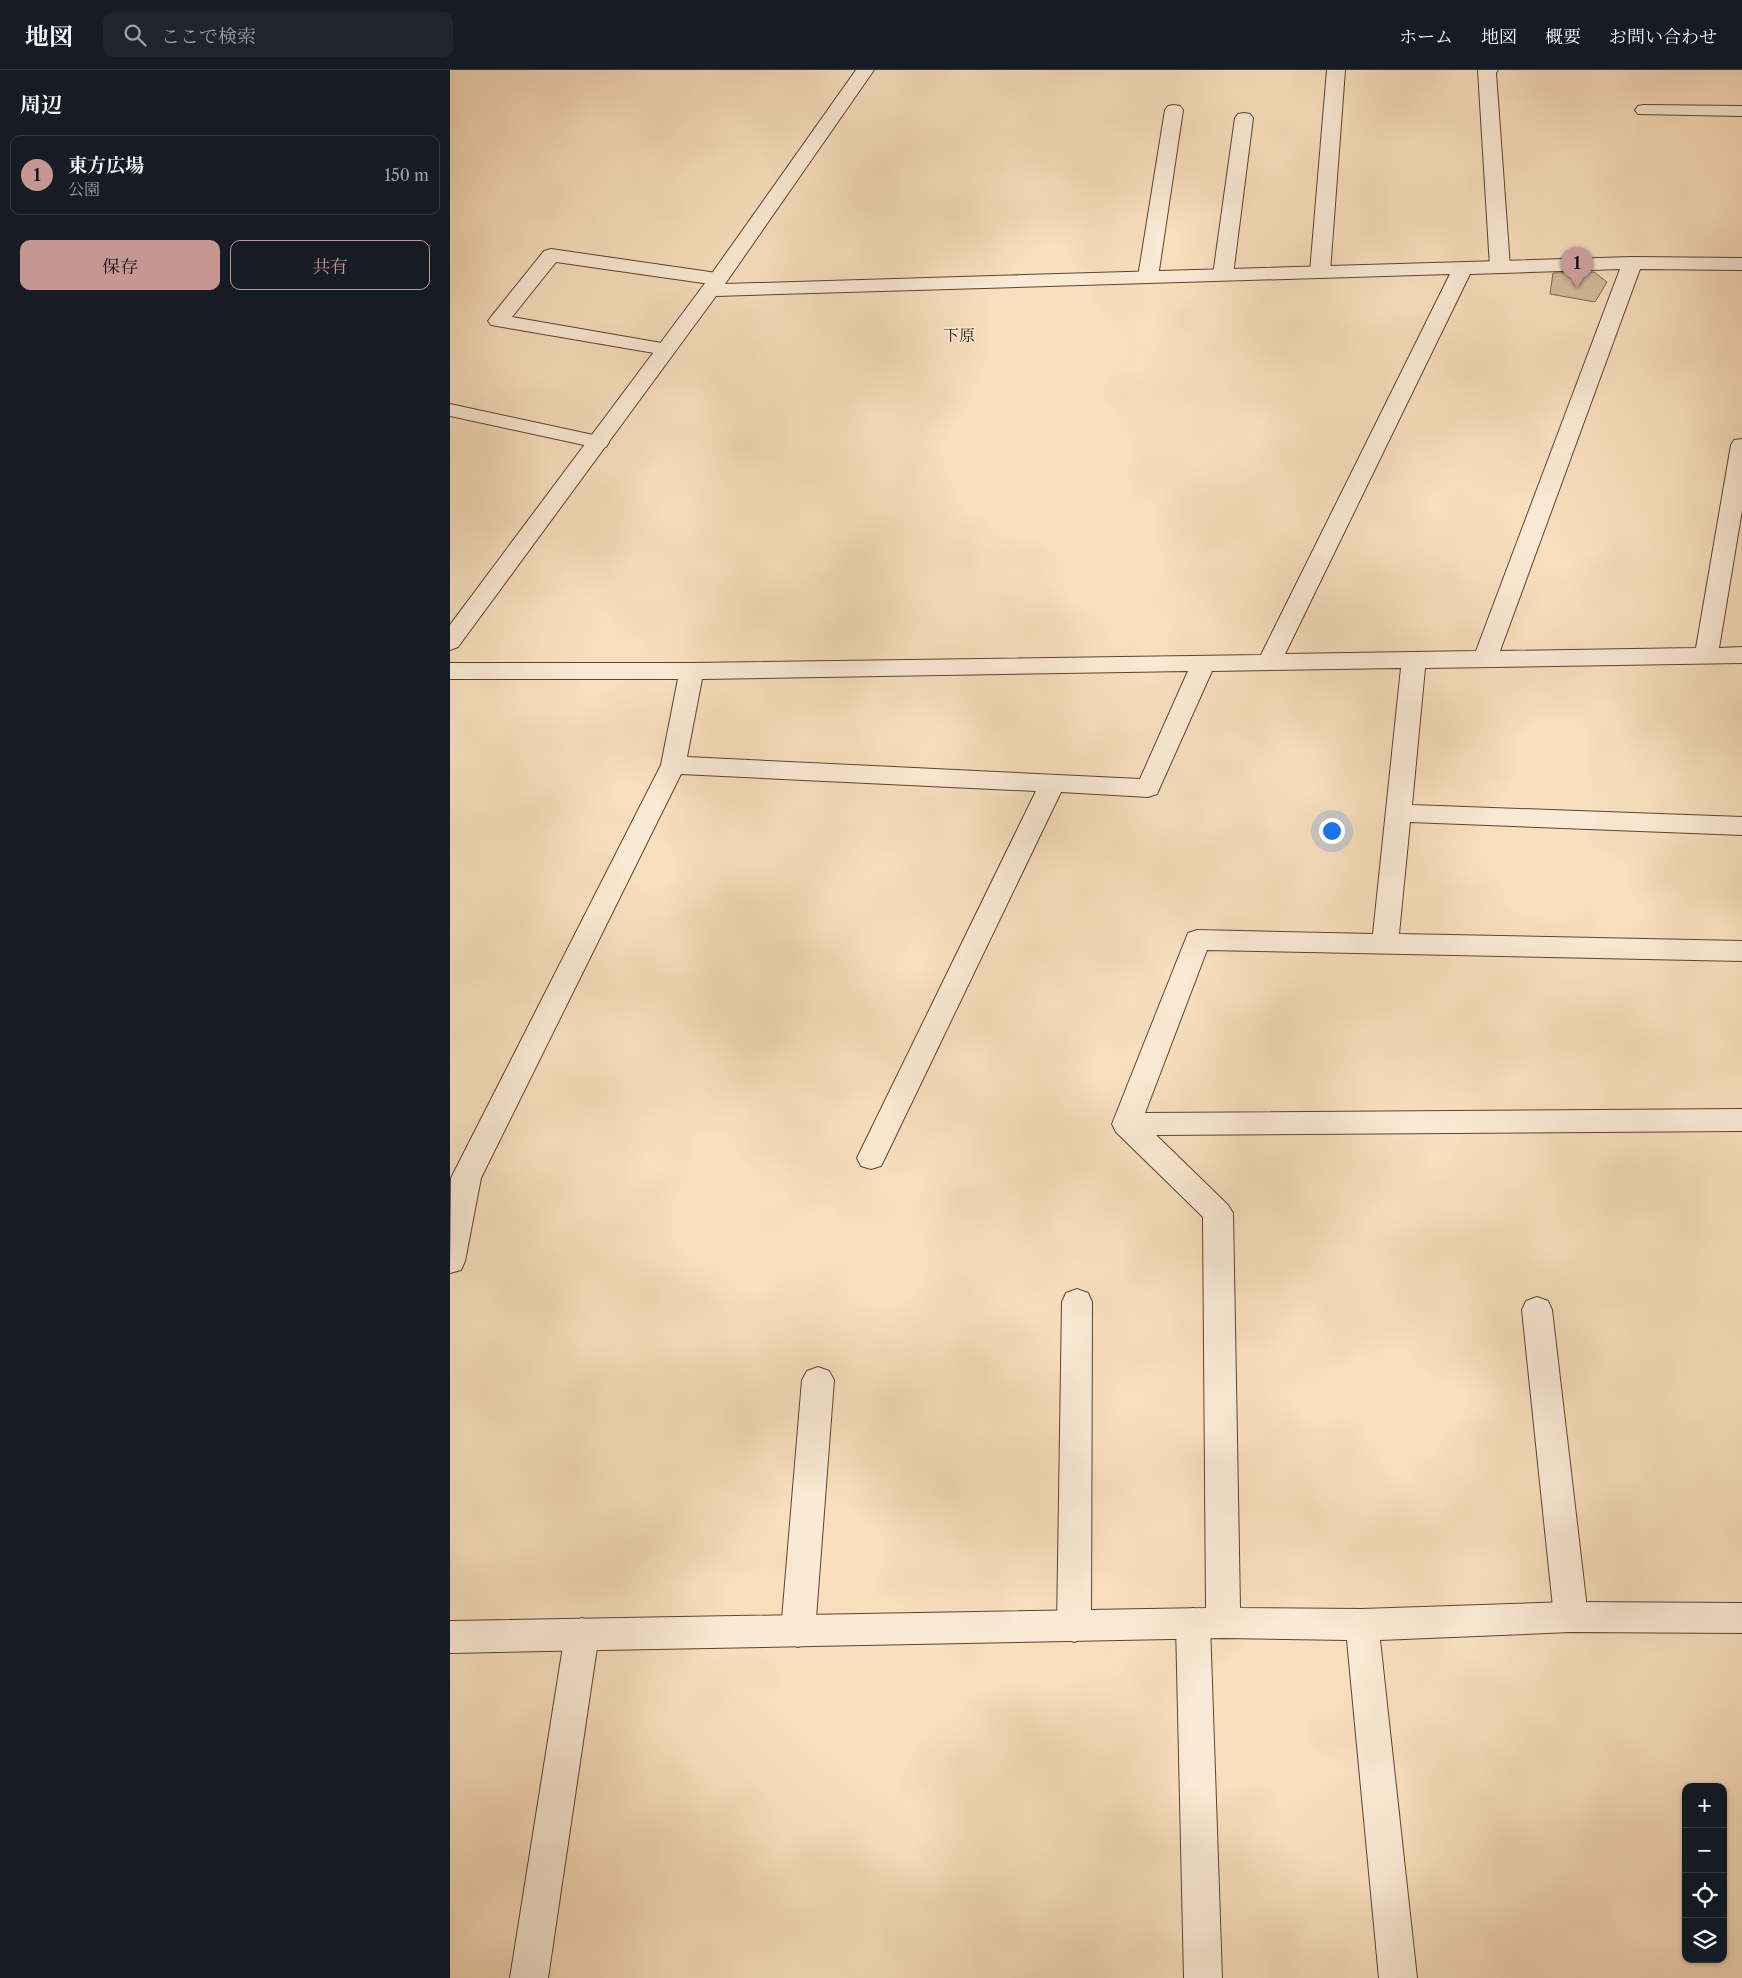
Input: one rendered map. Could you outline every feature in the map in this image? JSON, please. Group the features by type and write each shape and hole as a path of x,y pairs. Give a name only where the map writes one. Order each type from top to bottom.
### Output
{"street":[{"path":"450,642 713,285 865,70"},
{"path":"1320,272 1336,70"},
{"path":"1489,70 1487,70 1500,267"},
{"path":"1148,277 1174,110"},
{"path":"1644,110 1742,111"},
{"path":"1223,275 1244,118"},
{"path":"666,349 498,321 551,255 713,285 1148,277 1632,263 1742,264"},
{"path":"1485,659 1632,263"},
{"path":"1270,662 1463,268"},
{"path":"450,410 598,442"},
{"path":"1706,656 1742,445"},
{"path":"450,671 692,672 1204,662 1742,655"},
{"path":"1385,944 1414,660"},
{"path":"673,765 1148,788 1204,662"},
{"path":"450,1261 466,1178 673,765 692,672"},
{"path":"871,1158 1052,783"},
{"path":"1398,813 1742,826"},
{"path":"1126,1124 1197,940 1742,951"},
{"path":"1126,1124 1742,1120"},
{"path":"1126,1124 1218,1213 1208,1623 1203,1978"},
{"path":"1074,1626 1077,1302"},
{"path":"1537,1310 1571,1617"},
{"path":"798,1631 818,1380"},
{"path":"450,1637 1208,1623 1362,1625 1571,1617 1742,1618"},
{"path":"1362,1625 1398,1978"},
{"path":"529,1978 582,1634"}],"shaded area":[{"path":"1594,272 1607,282 1595,302 1550,294 1553,273"}],"place":[{"name":"東方広場","path":"1577,288"}],"district":[{"name":"下原","path":"959,335"}]}
